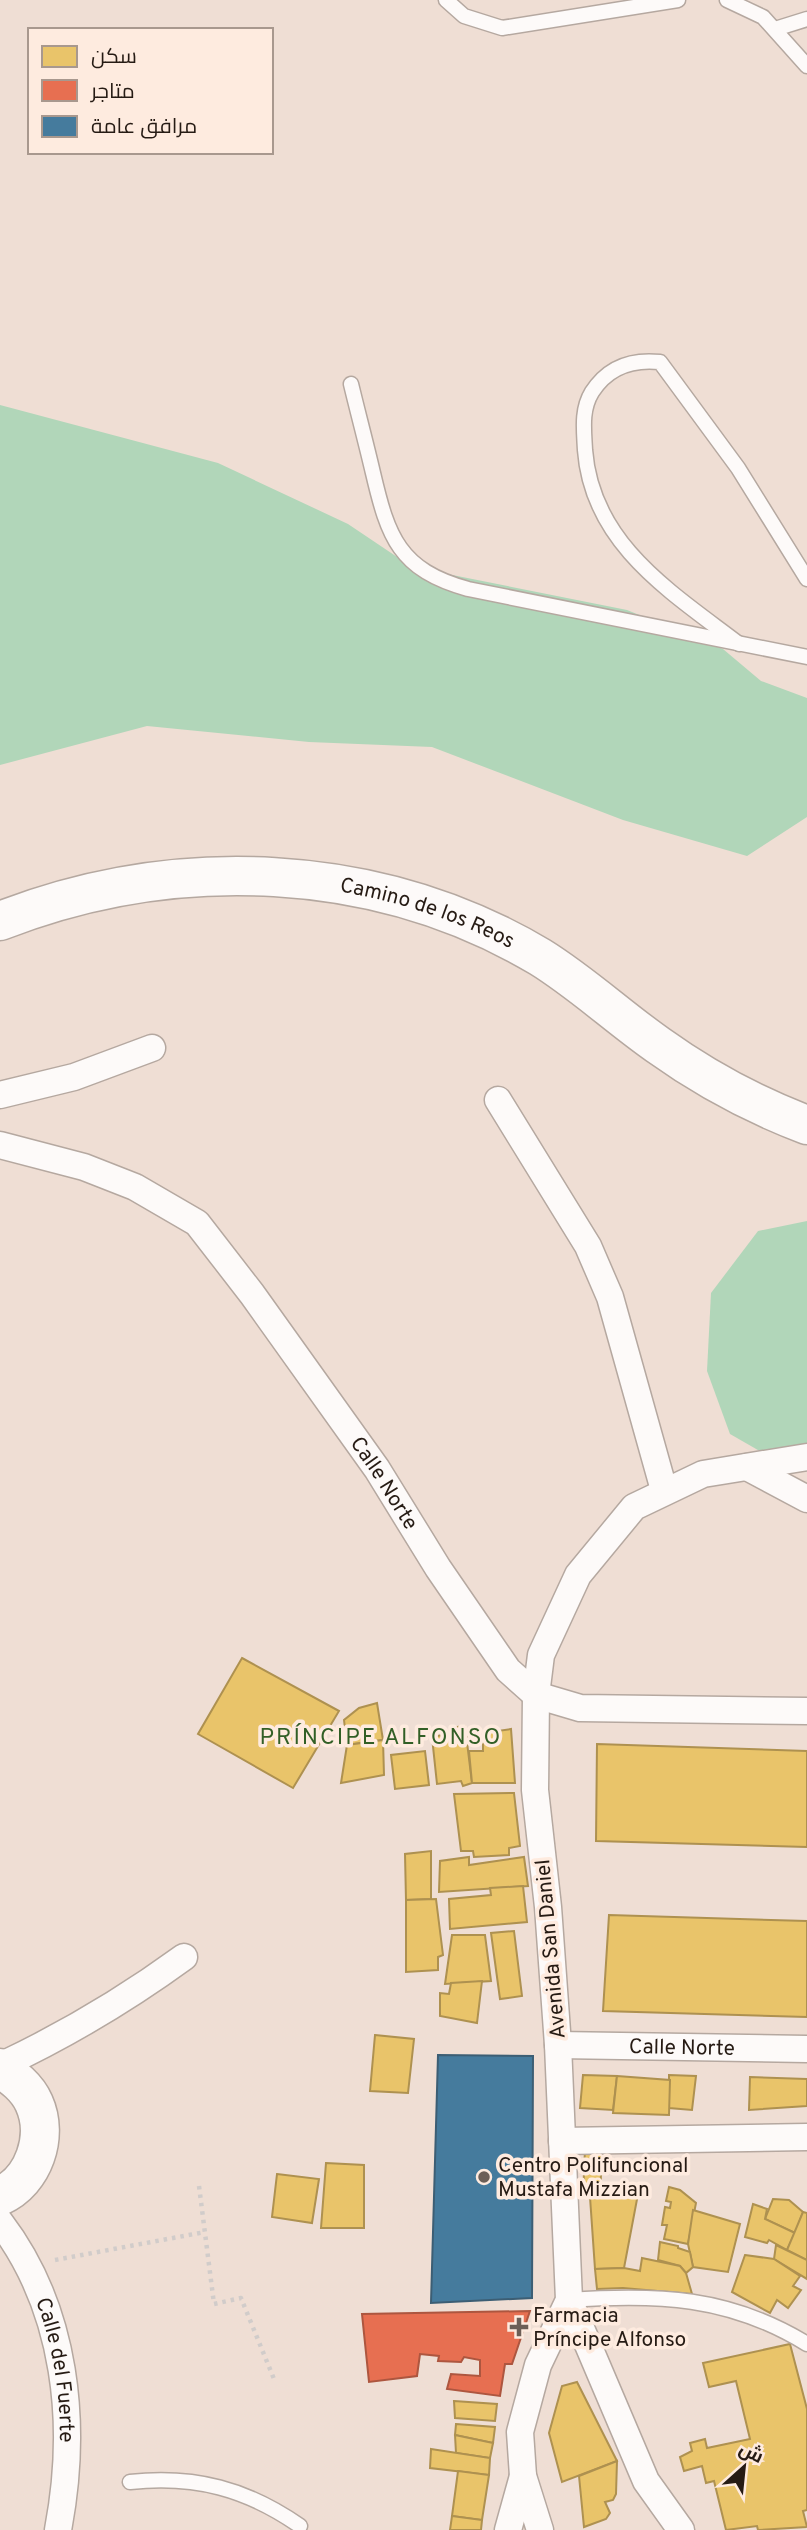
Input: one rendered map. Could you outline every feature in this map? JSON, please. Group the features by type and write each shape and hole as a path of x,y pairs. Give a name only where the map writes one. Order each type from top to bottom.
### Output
{"street":[{"name":"Camino de los Reos","path":"0,921 105,890 205,877 305,878 404,898 498,934 540,957 698,1072 741,1096 807,1125"},
{"path":"0,1095 74,1077 152,1048"},
{"path":"498,1100 588,1246 610,1297 664,1490"},
{"name":"Calle Norte","path":"0,1145 84,1167 122,1182 197,1223 252,1294 377,1469 508,1670 536,1695 580,1708 807,1712"},
{"name":"Avenida San Daniel","path":"540,2530 523,2476 520,2432 538,2365 569,2300 558,2045 548,1907 535,1790 536,1695 541,1655 578,1575 634,1507 664,1490 703,1474 807,1457"},
{"path":"747,1467 807,1499"},
{"path":"0,2196 8,2193 27,2175 38,2152 40,2127 34,2102 19,2081 0,2067 59,2038 129,1998 184,1957"},
{"name":"Calle Norte","path":"558,2045 807,2049"},
{"path":"562,2141 807,2137"},
{"name":"Calle del Fuerte","path":"0,2222 28,2265 54,2335 67,2413 68,2454 58,2530"},
{"path":"569,2300 646,2481 681,2530"},
{"path":"508,2530 523,2476"}],"lane":[{"path":"446,0 464,16 502,27 678,0"},
{"path":"727,0 749,8 775,29 807,66"},
{"path":"775,29 807,19"},
{"path":"739,644 637,563 605,520 589,476 583,422 590,395 606,374 626,363 643,360 660,362 738,468 807,579"},
{"path":"351,384 385,523 402,551 430,575 468,589 807,657"},
{"path":"569,2300 628,2296 688,2300 756,2316 807,2344"},
{"path":"130,2482 160,2478 220,2485 248,2495 300,2526"}],"path":[{"path":"199,2186 214,2304 242,2298 274,2379"},
{"path":"28,2265 205,2232"}],"green space":[{"path":"0,405 218,463 348,524 412,567 627,610 723,649 761,681 807,698 807,817 747,856 623,820 432,747 309,742 147,726 0,765"},
{"path":"807,1221 807,1460 779,1462 730,1434 707,1371 711,1293 758,1231"}],"building: سكن":[{"path":"242,1658 339,1711 293,1788 198,1734"},
{"path":"377,1703 383,1740 347,1745 344,1720 359,1708"},
{"path":"465,1726 472,1783 463,1786 461,1781 437,1784 432,1737 458,1732 456,1727"},
{"path":"511,1729 515,1783 472,1783 469,1751 483,1751 483,1733"},
{"path":"383,1740 384,1775 341,1783 347,1745"},
{"path":"597,1744 807,1751 807,1847 596,1841"},
{"path":"425,1751 429,1785 395,1789 391,1755"},
{"path":"514,1793 520,1846 509,1848 509,1855 474,1857 473,1851 461,1851 454,1794"},
{"path":"431,1851 431,1899 406,1900 405,1854"},
{"path":"469,1857 469,1865 524,1857 528,1886 439,1892 440,1861"},
{"path":"523,1886 527,1922 450,1929 449,1899 491,1895 490,1888"},
{"path":"436,1899 443,1955 438,1957 438,1970 406,1972 406,1900"},
{"path":"609,1915 807,1921 807,2017 603,2011"},
{"path":"514,1931 522,1996 500,1999 491,1933"},
{"path":"452,1935 485,1935 491,1981 445,1984"},
{"path":"482,1981 477,2023 440,2016 440,1993 449,1994 451,1983"},
{"path":"375,2035 414,2039 408,2093 370,2091"},
{"path":"583,2075 617,2076 613,2110 580,2108"},
{"path":"669,2075 696,2076 692,2110 669,2108"},
{"path":"617,2076 670,2080 669,2115 613,2113"},
{"path":"750,2077 807,2079 807,2106 749,2110"},
{"path":"585,2149 602,2151 600,2198 583,2196"},
{"path":"326,2163 364,2165 364,2228 321,2228"},
{"path":"277,2174 319,2179 312,2223 272,2217"},
{"path":"669,2187 680,2190 696,2203 688,2244 664,2239 667,2225 662,2225 665,2207 670,2208 671,2202 666,2201"},
{"path":"620,2190 638,2194 624,2268 595,2269 590,2197 616,2198"},
{"path":"773,2199 789,2200 803,2212 795,2233 765,2219"},
{"path":"753,2204 767,2209 765,2219 795,2233 787,2250 769,2240 767,2243 745,2237"},
{"path":"693,2210 740,2224 728,2272 693,2267 688,2244"},
{"path":"803,2212 807,2213 807,2260 787,2250"},
{"path":"660,2242 690,2252 693,2267 686,2273 680,2266 658,2260"},
{"path":"776,2245 807,2260 807,2279 774,2259"},
{"path":"745,2255 774,2259 800,2276 793,2286 801,2290 788,2308 777,2300 770,2313 732,2292"},
{"path":"642,2258 680,2266 686,2273 692,2294 623,2288 597,2289 595,2269 624,2268 640,2271"},
{"path":"790,2344 807,2409 807,2510 803,2511 807,2527 758,2530 757,2526 726,2530 714,2481 706,2483 702,2466 684,2471 680,2457 692,2451 690,2443 705,2439 707,2448 750,2439 736,2381 709,2387 703,2363"},
{"path":"577,2382 617,2461 562,2482 549,2433 562,2386"},
{"path":"454,2401 497,2404 495,2421 455,2418"},
{"path":"456,2424 495,2427 493,2443 455,2435"},
{"path":"455,2435 493,2443 490,2458 456,2453"},
{"path":"431,2449 490,2458 489,2475 430,2468"},
{"path":"617,2461 616,2494 613,2500 605,2502 610,2513 606,2519 584,2527 579,2476"},
{"path":"458,2471 489,2475 482,2520 452,2516"},
{"path":"452,2516 482,2520 481,2530 450,2530"}],"building: متاجر":[{"path":"530,2311 512,2364 505,2364 500,2396 447,2389 451,2374 480,2376 480,2360 464,2357 461,2362 438,2361 439,2356 420,2354 417,2376 369,2382 362,2314"}],"building: مرافق عامة":[{"name":"Centro Polifuncional Mustafa Mizzian","path":"438,2055 533,2056 532,2298 431,2303"}],"place":[{"name":"Centro Polifuncional Mustafa Mizzian","path":"484,2177"},
{"name":"Farmacia Príncipe Alfonso","path":"519,2327"}],"district":[{"name":"PRÍNCIPE ALFONSO","path":"381,1736"}]}
